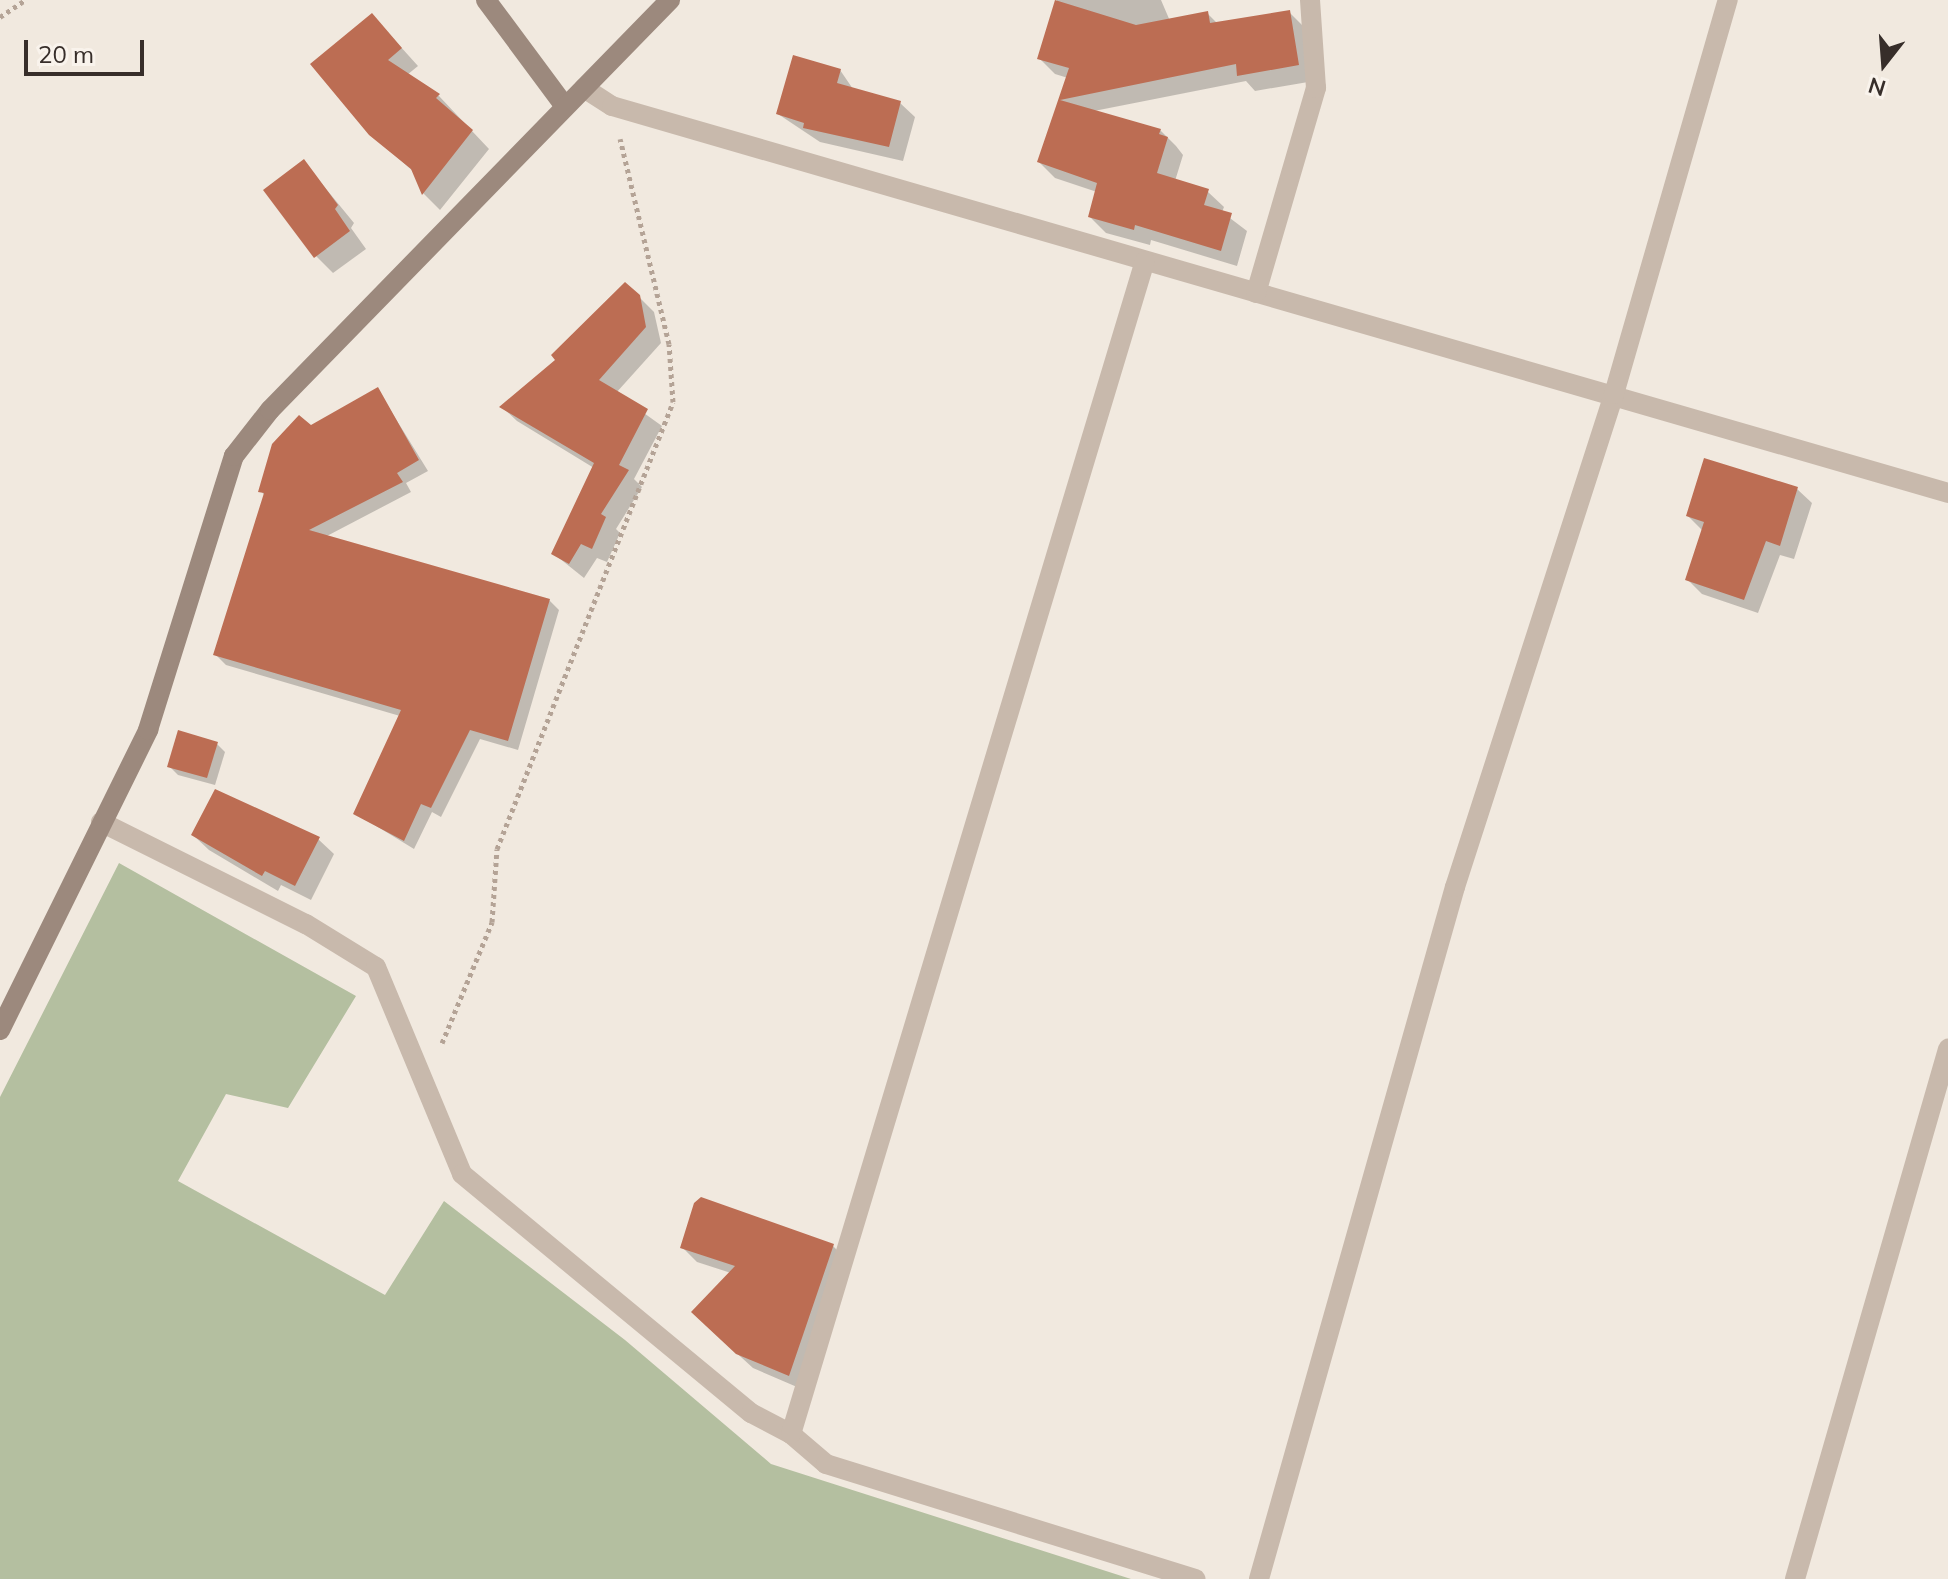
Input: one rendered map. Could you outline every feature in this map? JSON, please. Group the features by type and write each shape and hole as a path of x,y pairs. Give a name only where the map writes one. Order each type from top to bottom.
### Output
{"street":[{"path":"486,0 564,105"},
{"path":"0,1030 148,730 234,456 270,410 564,105 670,0"},
{"path":"1256,293 1316,88 1310,0"},
{"path":"1259,1579 1455,887 1614,394 1728,0"},
{"path":"584,88 612,106 1948,493"},
{"path":"791,1434 1145,261"},
{"path":"101,822 306,924 376,967 462,1174 751,1413 791,1434 826,1464 1195,1579"},
{"path":"1795,1579 1948,1049"}],"path":[{"path":"0,17 25,0"},
{"path":"425,1085 492,922 497,849 673,402 669,344 612,106"}],"green space":[{"path":"119,863 356,996 288,1108 226,1094 178,1181 385,1295 444,1201 625,1340 771,1464 1131,1579 0,1579 0,1097"}],"building":[{"path":"1055,0 1136,25 1208,11 1210,23 1290,10 1299,65 1237,76 1236,64 1060,100 1161,129 1159,134 1168,137 1157,173 1209,189 1204,205 1232,213 1221,251 1135,225 1134,230 1088,217 1097,183 1037,162 1069,68 1037,59"},
{"path":"372,13 402,48 388,60 440,94 436,98 473,130 422,195 411,169 369,135 310,64"},
{"path":"793,55 841,69 837,83 901,101 889,147 803,128 804,123 776,114"},
{"path":"304,159 338,205 335,209 350,231 314,258 263,190"},
{"path":"625,282 640,295 646,327 599,380 648,409 619,465 629,470 601,514 606,517 592,549 581,544 569,564 551,554 594,463 499,407 555,360 551,355"},
{"path":"378,387 419,460 397,473 403,482 309,530 550,599 508,741 470,730 431,808 421,804 404,841 353,814 401,710 213,655 264,493 258,492 272,444 299,415 311,425"},
{"path":"1704,458 1798,487 1780,546 1766,541 1744,600 1685,580 1704,522 1686,516"},
{"path":"178,730 218,742 207,778 167,767"},
{"path":"215,789 320,837 295,886 265,871 262,876 191,835"},
{"path":"701,1197 834,1244 789,1376 736,1354 691,1312 735,1266 680,1248 694,1203"}]}
